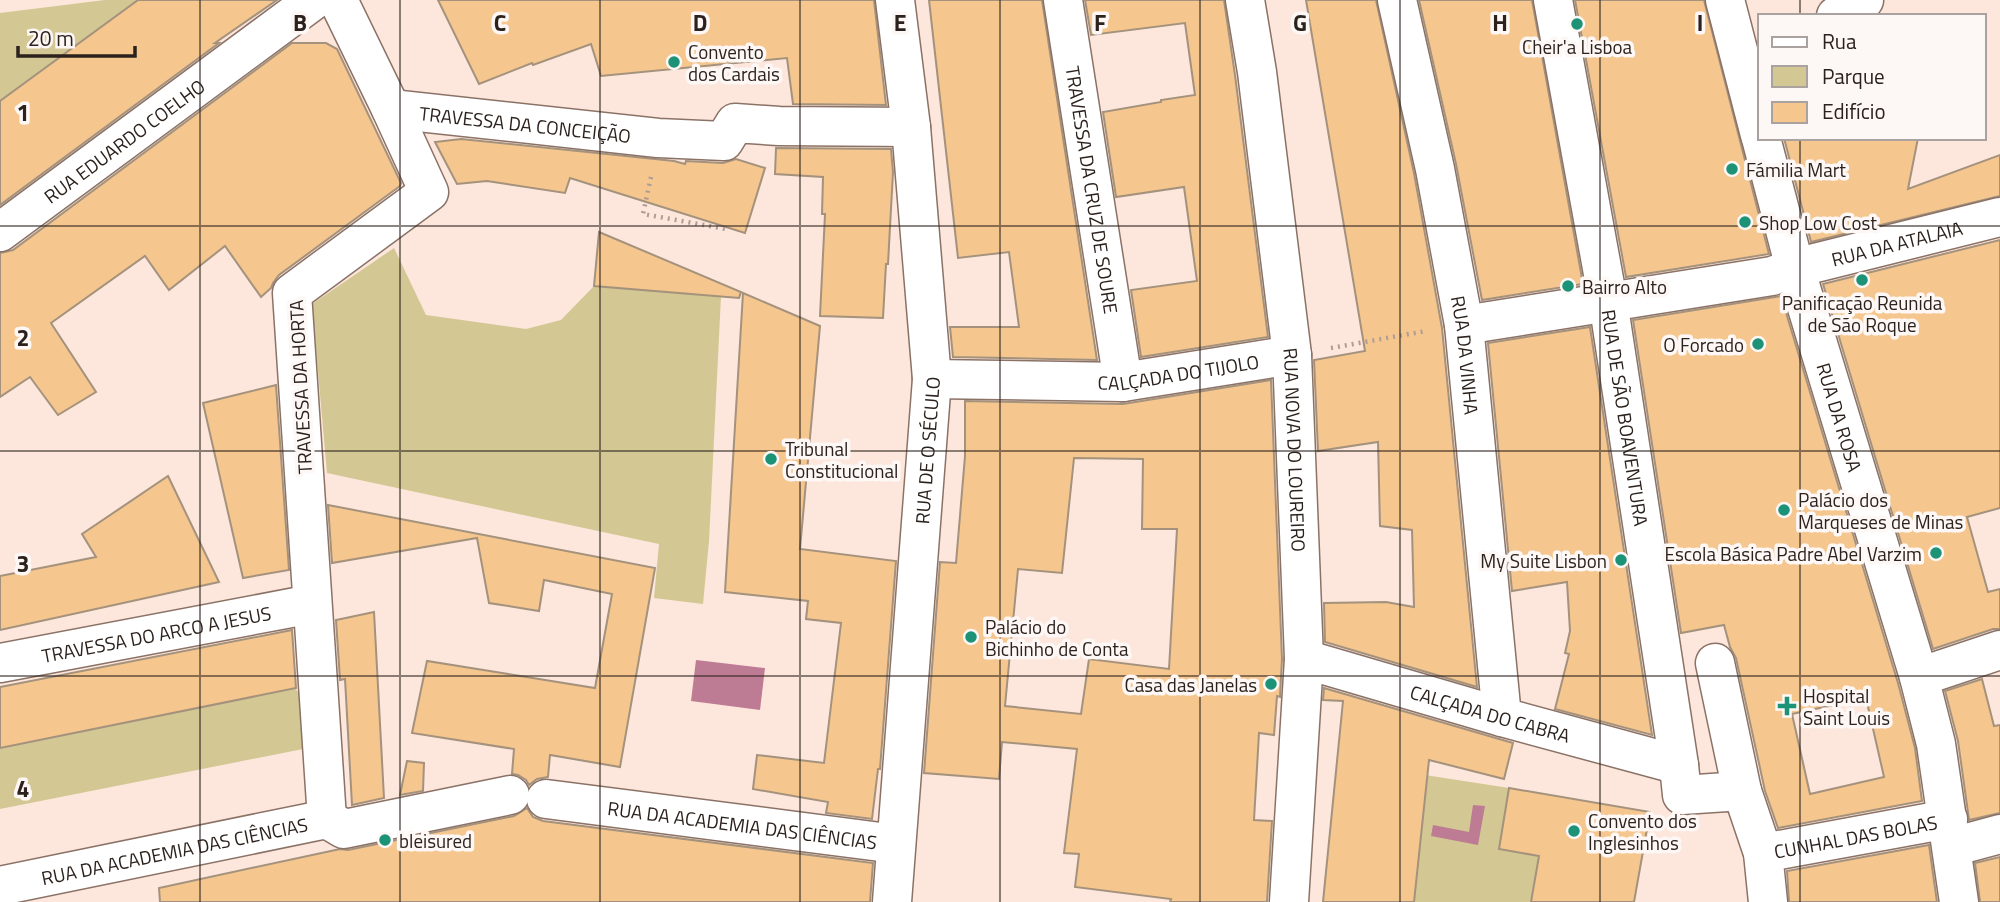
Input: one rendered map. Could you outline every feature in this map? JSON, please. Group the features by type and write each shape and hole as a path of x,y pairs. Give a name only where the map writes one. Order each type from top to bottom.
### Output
{"street":[{"name":"RUA EDUARDO COELHO","path":"0,232 314,0"},
{"name":"TRAVESSA DA HORTA","path":"327,819 292,293 429,192 338,0"},
{"name":"RUA DE O SÉCULO","path":"892,902 932,379 911,127 895,0"},
{"name":"TRAVESSA DA CRUZ DE SOURE","path":"1063,0 1123,382"},
{"name":"RUA NOVA DO LOUREIRO","path":"1245,0 1257,72 1292,355 1304,659 1289,902"},
{"name":"RUA DA VINHA","path":"1396,0 1434,169 1464,325 1502,717"},
{"name":"RUA DE SÃO BOAVENTURA","path":"1553,0 1608,301 1681,780"},
{"name":"RUA DA ROSA","path":"1725,0 1752,63 1758,112"},
{"path":"1840,14 1864,0"},
{"name":"TRAVESSA DA CONCEIÇÃO","path":"391,109 658,138 724,141 735,123 911,127"},
{"name":"RUA DA ROSA","path":"1762,140 1795,268 1919,677 1936,744 1959,902"},
{"name":"RUA DA ATALAIA","path":"1795,268 2000,217"},
{"path":"1464,325 1772,276 1795,268"},
{"name":"CALÇADA DO TIJOLO","path":"932,379 1123,382 1292,355"},
{"name":"TRAVESSA DO ARCO A JESUS","path":"0,663 312,604"},
{"path":"1919,677 2000,650"},
{"name":"CALÇADA DO CABRA","path":"1304,659 1502,717 1681,780 1742,791"},
{"path":"1716,663 1742,791 1763,853 1768,902"},
{"name":"RUA DA ACADEMIA DAS CIÊNCIAS","path":"0,886 327,819 344,829 528,797 896,844"},
{"name":"CUNHAL DAS BOLAS","path":"1763,853 1950,833 2000,834"}],"path":[{"name":"TRAVESSA DA CONCEIÇÃO","path":"658,138 643,214 726,229"},
{"path":"1292,355 1464,325"}],"green space":[{"path":"105,0 136,0 138,14 116,16 54,67 50,64 0,101 0,13"},
{"path":"394,248 426,315 526,329 561,320 594,286 721,296 709,541 703,604 654,598 659,544 327,473 312,304"},
{"path":"295,688 301,696 303,749 0,809 0,748"},
{"path":"1425,775 1509,788 1539,856 1531,902 1414,902"}],"shaded area":[{"path":"696,660 765,668 760,710 691,701"},
{"path":"1473,805 1485,806 1478,845 1431,836 1433,825 1469,832"}],"building":[{"path":"138,0 277,0 215,43 219,43 0,205 0,101"},
{"name":"Convento dos Cardais","path":"438,0 874,0 886,105 793,104 787,58 601,76 591,44 479,84"},
{"path":"929,0 1042,0 1097,360 953,357 950,327 1019,327 1009,252 958,258"},
{"path":"1085,0 1224,0 1268,337 1141,357 1131,290 1197,281 1184,187 1116,197 1103,112 1195,95 1185,23 1091,35"},
{"path":"1306,0 1376,0 1414,173 1442,328 1477,687 1325,642 1324,603 1386,602 1414,607 1412,530 1380,526 1378,442 1318,451 1314,360 1365,351"},
{"path":"1419,0 1532,0 1583,284 1482,300 1456,164"},
{"path":"1575,0 1704,0 1769,254 1626,277"},
{"path":"292,43 326,43 337,49 401,183 400,186 279,275 261,297 225,246 169,290 145,256 51,323 96,392 58,415 30,377 0,397 0,253 13,250"},
{"path":"461,139 685,164 686,161 723,163 736,159 765,168 745,233 570,178 565,193 487,181 457,184 435,142"},
{"path":"1785,140 1918,140 1908,189 2000,155 2000,196 1811,242"},
{"path":"776,148 891,149 893,172 883,318 820,316 825,214 822,214 823,177 775,174"},
{"path":"599,232 741,292 739,298 594,286"},
{"path":"2000,240 2000,508 1967,517 1988,592 2000,589 2000,629 1933,649 1823,284"},
{"path":"743,293 820,326 800,549 896,561 880,769 872,819 826,813 828,802 753,789 757,755 824,763 841,623 806,619 808,601 725,592"},
{"path":"1781,296 1898,683 1915,748 1922,801 1778,828 1765,791 1736,658 1724,625 1681,633 1633,320","holes":["1866,698 1884,777 1810,794 1792,714"]},
{"path":"1590,327 1652,735 1555,709 1569,654 1565,653 1570,631 1567,582 1512,591 1488,343"},
{"path":"1271,380 1282,659 1274,735 1259,733 1254,820 1272,821 1267,902 1170,902 1171,899 1075,887 1079,854 1064,853 1077,749 1002,742 999,779 924,773 940,562 956,563 965,456 965,401 1123,404","holes":["1074,458 1143,459 1142,529 1177,529 1169,669 1089,659 1081,714 1005,706 1018,569 1062,573"]},
{"path":"276,385 289,570 243,578 203,403"},
{"path":"168,476 219,582 0,630 0,576 96,557 82,534"},
{"path":"328,505 655,568 620,767 550,755 548,777 537,779 529,785 526,780 512,774 514,749 412,733 427,661 595,688 612,594 544,580 539,611 489,603 477,538 332,563"},
{"path":"374,612 384,798 352,805 345,679 340,680 336,620"},
{"path":"292,630 296,688 0,748 0,687"},
{"path":"1982,679 1994,726 2000,725 2000,813 1969,820 1958,741 1945,691"},
{"path":"1324,688 1513,743 1504,779 1429,760 1414,902 1323,902 1343,701 1323,700"},
{"path":"407,761 424,763 423,791 400,795"},
{"name":"Convento dos Inglesinhos","path":"1509,788 1650,812 1634,902 1531,902 1539,856 1499,849"},
{"path":"527,808 533,817 543,821 873,863 870,902 160,902 159,888 340,849 348,850 514,816"},
{"path":"1929,845 1937,902 1789,902 1787,871"},
{"path":"2000,857 2000,902 1980,902 1975,863"}],"place":[{"name":"Cheir'a Lisboa","path":"1577,24"},
{"name":"Convento dos Cardais","path":"674,62"},
{"name":"Fámilia Mart","path":"1732,169"},
{"name":"Shop Low Cost","path":"1745,222"},
{"name":"Panificação Reunida de São Roque","path":"1862,280"},
{"name":"Bairro Alto","path":"1568,286"},
{"name":"O Forcado","path":"1758,344"},
{"name":"Tribunal Constitucional","path":"771,459"},
{"name":"Palácio dos Marqueses de Minas","path":"1784,510"},
{"name":"Escola Básica Padre Abel Varzim","path":"1936,553"},
{"name":"My Suite Lisbon","path":"1621,560"},
{"name":"Palácio do Bichinho de Conta","path":"971,637"},
{"name":"Casa das Janelas","path":"1271,684"},
{"name":"Hospital Saint Louis","path":"1787,706"},
{"name":"Convento dos Inglesinhos","path":"1574,831"},
{"name":"bleisured","path":"385,840"}]}
